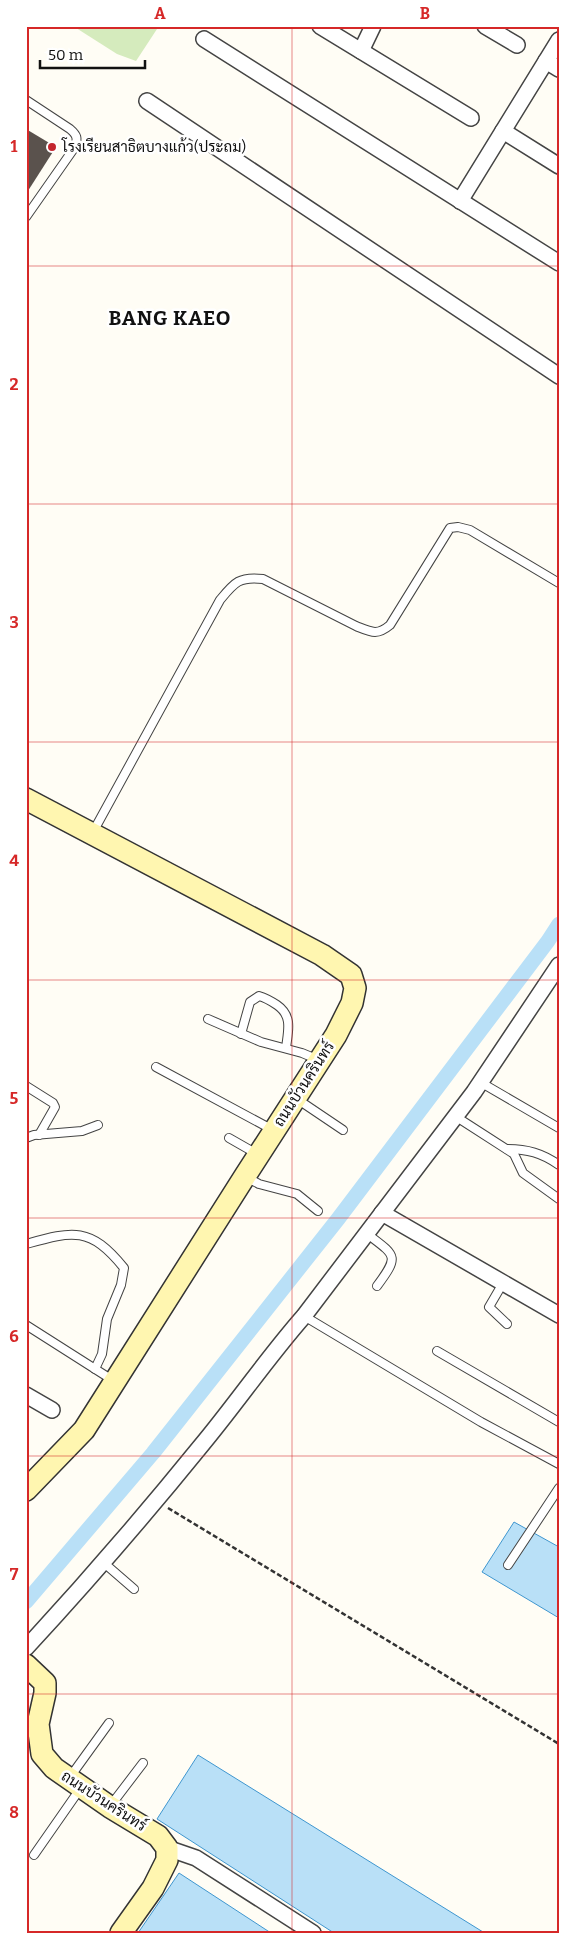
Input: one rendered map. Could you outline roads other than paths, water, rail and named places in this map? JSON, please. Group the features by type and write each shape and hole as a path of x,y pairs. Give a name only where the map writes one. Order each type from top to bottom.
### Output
{"street":[{"path":"320,26 471,118"},
{"path":"361,51 373,26"},
{"path":"485,26 517,45"},
{"path":"204,39 559,263"},
{"path":"460,201 503,131 552,65 559,40"},
{"path":"147,101 559,376"},
{"path":"503,131 559,166"},
{"name":"ถนนบัวนครินทร์","path":"26,798 322,955 351,975 355,988 352,1003 336,1035 84,1430 26,1490"},
{"path":"26,1648 104,1563 156,1501 202,1446 275,1350 304,1316 480,1082 559,965"},
{"path":"382,1214 559,1315"},
{"path":"26,1395 52,1410"},
{"name":"ถนนบัวนครินทร์","path":"26,1665 45,1683 45,1693 38,1724 42,1754 54,1768 110,1807 158,1836 167,1848"},
{"path":"122,1933 153,1888 167,1860 167,1848 196,1858 313,1933"}],"lane":[{"path":"26,100 70,128 78,140 75,148 26,216"},
{"path":"92,833 220,600 234,583 248,577 263,579 356,626 372,632 382,631 390,625 450,528 458,527 470,530 559,583"},
{"path":"241,1034 250,1002 259,996 266,998 282,1009 288,1016 286,1048"},
{"path":"208,1019 261,1042 286,1048 320,1060"},
{"path":"156,1068 274,1131"},
{"path":"480,1082 559,1128"},
{"path":"26,1086 53,1103 54,1107 39,1135"},
{"path":"296,1098 343,1130"},
{"path":"455,1116 507,1150 518,1159 523,1173 559,1199"},
{"path":"26,1138 76,1132 98,1125"},
{"path":"230,1138 259,1155"},
{"path":"507,1150 524,1149 537,1152 548,1156 559,1165"},
{"path":"245,1176 258,1184 297,1194 318,1210"},
{"path":"366,1233 388,1250 392,1260 391,1267 377,1286"},
{"path":"26,1244 71,1234 81,1235 95,1241 118,1260 124,1268 121,1285 107,1319 102,1354 95,1369"},
{"path":"503,1283 489,1307 507,1324"},
{"path":"304,1316 481,1422 559,1464"},
{"path":"26,1325 114,1381"},
{"path":"437,1351 559,1422"},
{"path":"508,1565 559,1488"},
{"path":"104,1563 134,1589"},
{"path":"34,1855 109,1723"},
{"path":"110,1807 143,1763"}],"water":[{"path":"514,1522 559,1547 559,1618 482,1572"},
{"path":"198,1755 483,1932 334,1933 157,1819"},
{"path":"179,1873 271,1933 138,1933"}],"waterway":[{"path":"26,1602 153,1453 338,1219 559,924"}],"place":[{"name":"โรงเรียนสาธิตบางแก้ว(ประถม)","path":"52,147"}],"district":[{"name":"BANG KAEO","path":"170,318"}]}
